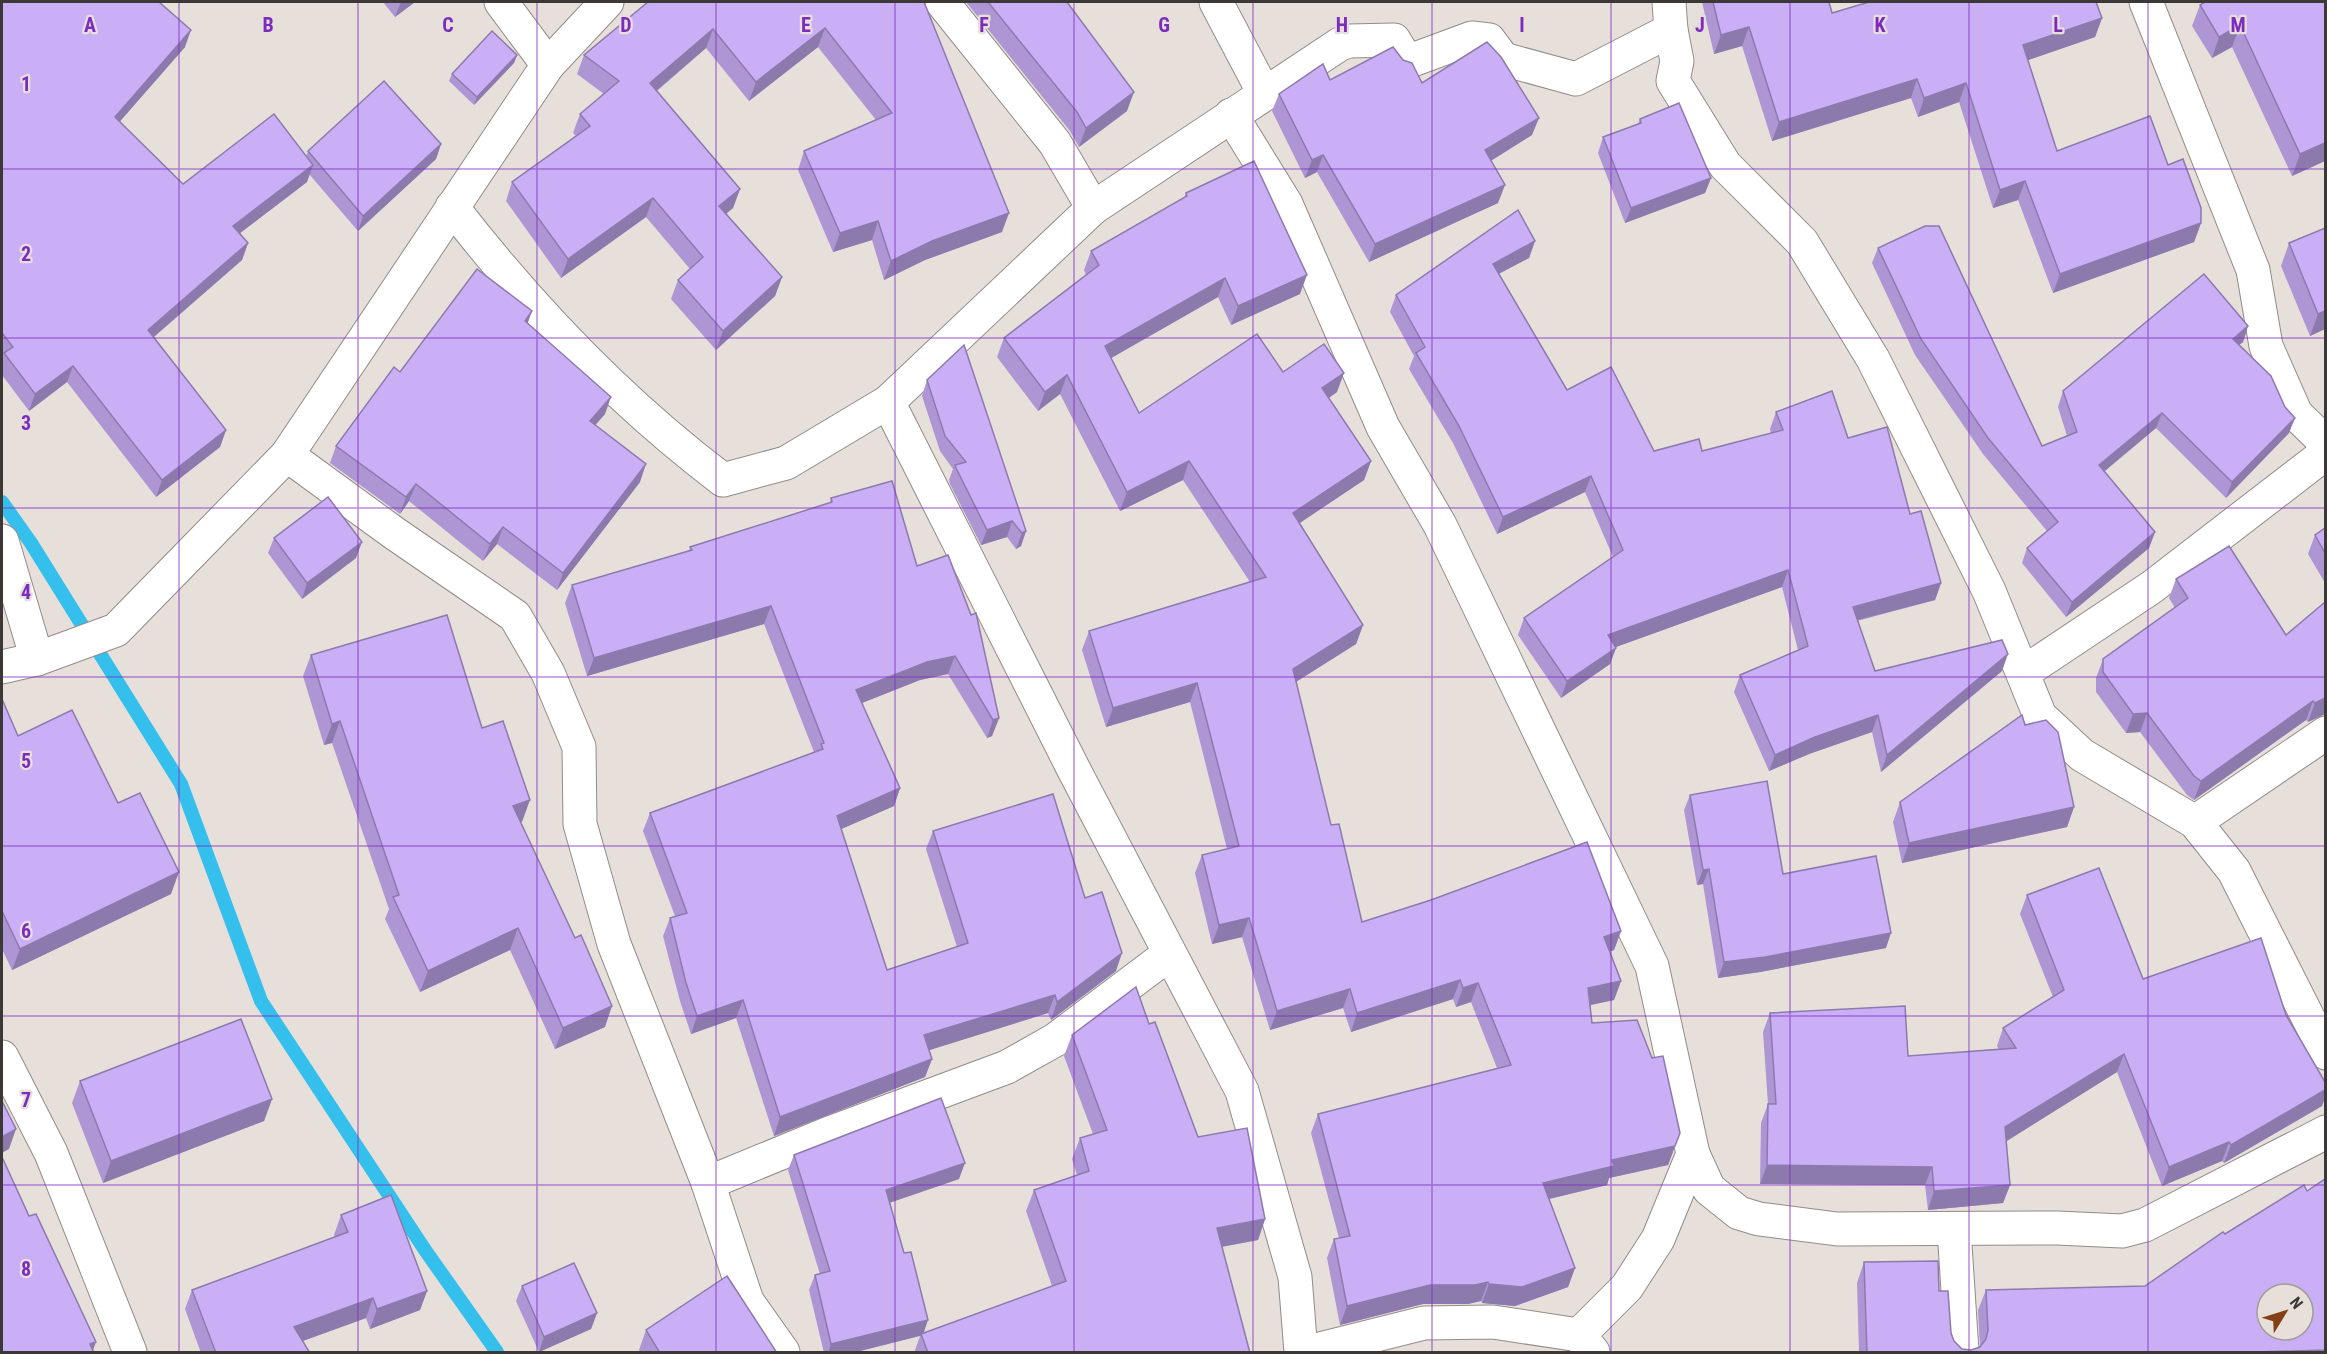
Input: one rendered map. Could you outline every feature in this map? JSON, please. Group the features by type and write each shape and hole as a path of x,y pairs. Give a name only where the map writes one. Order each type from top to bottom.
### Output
{"street":[{"path":"501,2 548,65"},
{"path":"2,667 37,659 116,630 288,455 548,65 607,2"},
{"path":"942,2 1055,143 1093,208"},
{"path":"1216,2 1264,93"},
{"path":"2146,2 2253,270 2266,346 2296,414 2325,443"},
{"path":"452,207 494,260 595,372 677,446 723,480 786,463 888,402 1093,208 1340,44 1350,41 1394,40 1407,62 1472,38 1489,40 1503,59 1576,79 1670,16 1677,61 1673,81 1725,165 1802,242 1873,359 1989,591 2040,716 2082,755 2195,822 2234,871 2325,1053"},
{"path":"1231,115 1286,204 1383,427 1440,525 1652,966 1692,1154 1708,1189 1739,1213 1759,1219 1837,1229 2057,1228 2122,1231 2145,1225 2325,1132"},
{"path":"888,402 1169,954 1242,1091 1295,1277 1301,1353"},
{"path":"2023,673 2152,587 2325,453"},
{"path":"288,455 393,533 515,616 548,673 579,747 580,824 614,944 708,1183 747,1301 783,1353"},
{"path":"2,541 37,659"},
{"path":"2195,822 2325,733"},
{"path":"708,1183 827,1134 1007,1067 1055,1040 1169,954"},
{"path":"2,1057 51,1154 130,1353"},
{"path":"1308,1353 1424,1323 1493,1322 1586,1344 1658,1239 1692,1154"},
{"path":"1954,1229 1962,1353"}],"building":[{"path":"2,2 159,2 191,30 115,117 183,184 274,114 313,165 233,226 248,243 148,330 226,430 162,480 73,366 35,394 4,353 13,347 2,333"},
{"path":"648,2 924,2 1009,213 932,241 891,261 878,221 840,233 804,151 892,113 825,28 756,82 713,29 650,83 740,189 719,206 782,277 723,331 678,280 703,257 653,198 568,259 512,182 590,126 580,114 619,81 584,55"},
{"path":"988,2 1067,2 1134,92 1086,128 1077,112"},
{"path":"1713,2 1829,2 1832,13 1869,2 2096,2 2102,18 2023,45 2057,151 2150,116 2168,165 2183,159 2201,208 2201,223 2060,274 2025,181 2000,190 1966,83 1924,98 1917,79 1779,122 1749,27 1721,35"},
{"path":"2205,2 2325,2 2325,143 2300,154 2240,25 2219,37 2200,5"},
{"path":"492,31 517,55 477,97 452,74"},
{"path":"1487,42 1501,57 1539,118 1485,150 1505,185 1375,244 1323,155 1312,160 1279,94 1323,64 1330,80 1393,47 1403,60 1412,63 1422,83"},
{"path":"384,81 441,144 363,216 308,151"},
{"path":"1679,103 1711,178 1631,208 1603,137 1641,123 1640,119"},
{"path":"1254,161 1307,275 1238,306 1225,278 1105,346 1139,413 1257,334 1283,372 1324,344 1344,373 1322,388 1371,461 1293,513 1363,625 1293,669 1331,825 1339,824 1362,922 1431,900 1587,842 1621,931 1604,937 1621,981 1588,988 1592,1023 1637,1020 1652,1058 1663,1056 1680,1133 1675,1146 1612,1160 1614,1166 1543,1183 1575,1268 1522,1287 1489,1284 1488,1282 1475,1285 1430,1285 1347,1306 1334,1239 1350,1236 1318,1114 1511,1065 1478,983 1463,988 1460,980 1357,1013 1350,989 1277,1011 1249,918 1219,925 1202,855 1239,846 1197,683 1113,708 1089,631 1266,577 1189,461 1127,492 1067,375 1045,392 1004,338 1099,265 1091,251 1187,196 1186,193"},
{"path":"1518,210 1535,241 1493,264 1567,390 1611,367 1654,451 1699,439 1702,451 1783,430 1776,412 1832,391 1848,438 1887,427 1910,514 1921,511 1941,583 1853,607 1875,671 2002,640 2008,654 1887,755 1878,715 1815,737 1775,755 1740,675 1808,646 1788,570 1608,635 1616,648 1567,681 1524,618 1623,550 1591,476 1503,517 1459,426 1416,353 1425,347 1396,295"},
{"path":"1925,226 1939,226 2042,446 2077,432 2063,391 2204,274 2248,326 2233,339 2271,376 2285,407 2295,418 2232,482 2162,413 2099,465 2155,532 2072,602 2027,548 2058,522 1988,438 1921,339 1878,248"},
{"path":"2325,228 2325,311 2318,314 2289,243"},
{"path":"477,269 532,311 525,321 611,397 590,421 646,464 563,573 503,527 490,544 416,484 406,497 336,446 394,367 400,372"},
{"path":"964,345 1026,531 1022,533 1012,521 987,530 955,465 966,462 945,436 927,380"},
{"path":"892,481 917,566 948,555 971,615 976,613 999,718 993,720 955,656 927,662 856,690 900,788 837,816 887,970 968,943 933,831 1053,794 1085,898 1102,892 1122,953 1057,1002 1055,995 924,1035 932,1059 780,1117 743,1000 697,1016 686,983 670,918 687,913 650,813 823,749 821,744 824,743 771,606 594,658 572,585 692,550 690,547 832,502 831,498"},
{"path":"328,497 362,542 307,583 274,538"},
{"path":"2325,528 2325,553 2315,535"},
{"path":"2229,546 2286,635 2325,602 2325,698 2315,703 2313,701 2201,781 2194,776 2147,713 2133,714 2103,672 2103,659 2188,598 2176,579"},
{"path":"447,615 482,728 503,721 530,800 513,806 575,938 581,935 612,1006 563,1028 518,928 428,971 393,897 399,895 340,721 332,724 311,655"},
{"path":"2,699 18,736 72,710 118,803 140,793 179,872 20,949 2,911"},
{"path":"2022,715 2025,725 2046,720 2058,732 2074,807 1909,843 1900,802"},
{"path":"1767,781 1783,874 1876,856 1891,933 1765,957 1724,962 1709,869 1703,870 1690,795"},
{"path":"2099,868 2143,979 2261,938 2286,1015 2325,1082 2325,1090 2231,1145 2229,1142 2169,1167 2124,1054 2005,1127 2010,1185 1934,1191 1932,1167 1767,1165 1768,1104 1776,1104 1770,1013 1905,1006 1908,1056 2016,1048 2003,1028 2064,990 2027,895"},
{"path":"1136,987 1149,1024 1155,1022 1198,1137 1247,1128 1265,1219 1217,1228 1250,1353 928,1353 921,1334 1066,1281 1034,1190 1089,1171 1080,1138 1107,1130 1072,1035"},
{"path":"241,1019 272,1099 111,1161 80,1081"},
{"path":"941,1098 965,1163 886,1190 904,1253 911,1252 928,1320 831,1344 815,1275 830,1271 794,1155"},
{"path":"2,1101 16,1129 2,1137"},
{"path":"2,1157 29,1216 36,1214 96,1342 90,1344 94,1353 2,1353"},
{"path":"2325,1179 2325,1350 2223,1353 1867,1353 1864,1262 1938,1261 1939,1291 1948,1291 1951,1333 1954,1341 1962,1349 1971,1350 1980,1347 1986,1339 1988,1330 1986,1290 2145,1286 2223,1232 2225,1234 2304,1185 2307,1191"},
{"path":"391,1195 427,1291 377,1309 373,1298 294,1327 310,1353 216,1353 192,1290 348,1232 341,1215"},
{"path":"574,1263 597,1313 544,1337 522,1286"},
{"path":"727,1276 777,1353 660,1353 646,1330"}],"waterway":[{"path":"2,502 31,543 181,784 261,1001 425,1250 497,1352"}]}
